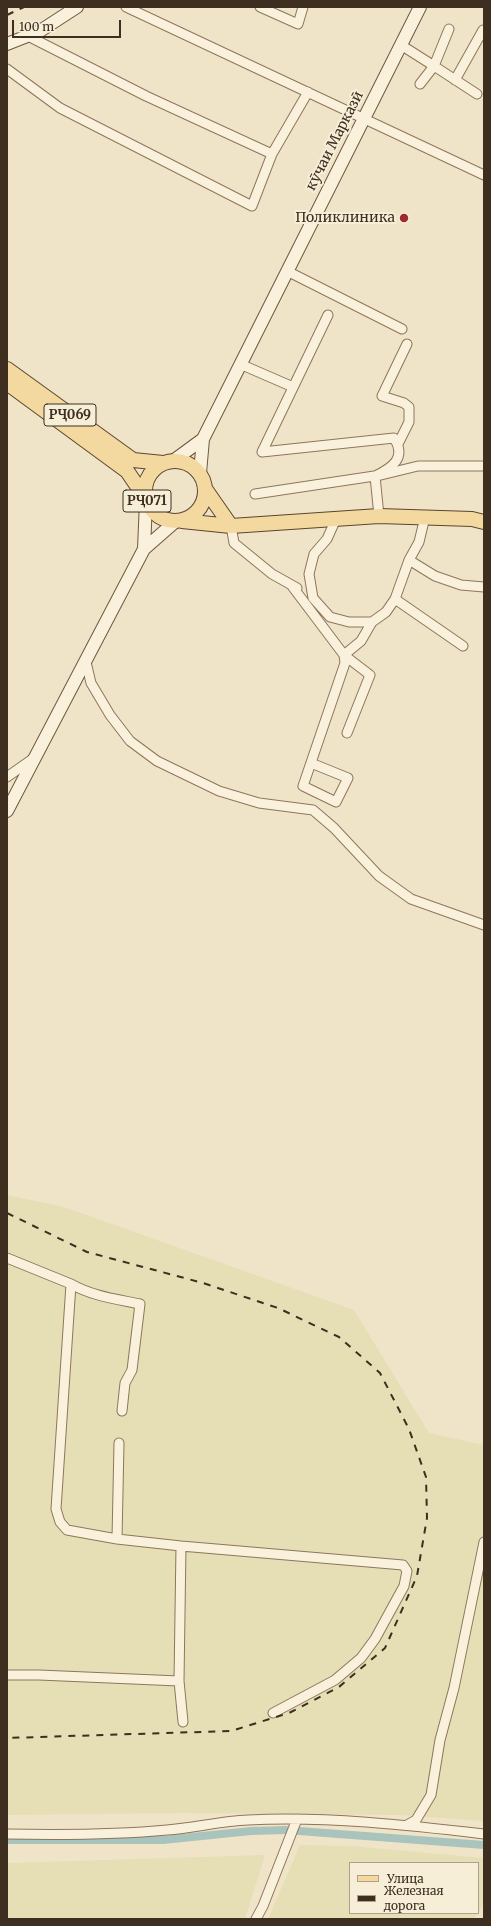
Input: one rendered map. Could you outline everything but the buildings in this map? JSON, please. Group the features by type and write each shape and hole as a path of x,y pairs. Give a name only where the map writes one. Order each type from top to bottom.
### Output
{"main road":[{"path":"7,44 40,31 77,7"},
{"name":"кӯчаи Марказӣ","path":"203,439 420,7"},
{"name":"РҶ069","path":"7,369 133,460 168,462"},
{"name":"РҶ069","path":"7,383 127,470 146,500"},
{"path":"168,462 203,439"},
{"path":"203,439 200,473 206,490 231,526"},
{"path":"168,462 183,462 192,466 200,473"},
{"name":"РҶ071","path":"168,462 150,474 145,490 146,500 151,510 158,516 167,520 179,521 197,513 203,502 206,490"},
{"path":"7,811 144,549 146,536 146,500"},
{"path":"144,549 179,521 231,526 379,516 472,519 484,522"}],"street":[{"path":"126,7 484,174"},
{"path":"265,8 298,24 303,7"},
{"path":"420,84 434,66 449,29"},
{"path":"455,80 483,30"},
{"path":"28,36 146,96 272,154"},
{"path":"401,45 477,94"},
{"path":"7,69 60,108 252,206 272,154 308,92"},
{"path":"287,271 402,329"},
{"path":"328,315 262,452 394,438 398,444"},
{"path":"375,476 392,468 398,458 398,444 408,422 408,407 404,403 382,396 407,344"},
{"path":"240,364 293,388"},
{"path":"255,494 375,476 418,466 484,466"},
{"path":"375,476 379,516"},
{"path":"344,655 360,641 372,622 386,612 395,598 409,560 420,542 425,517"},
{"path":"313,598 309,574 314,554 327,539 336,519"},
{"path":"231,526 234,543 272,574 313,598 330,617 349,622 372,622"},
{"path":"409,560 435,576 461,586 484,587"},
{"path":"292,586 344,655 370,675 346,733"},
{"path":"395,598 463,646"},
{"path":"311,763 348,778 336,802 303,786 345,663 344,655"},
{"path":"86,662 91,683 110,715 130,741 157,761 219,791 259,803 313,810 334,828 379,876 411,899 484,925"},
{"path":"7,777 36,758"},
{"path":"7,1258 71,1284 82,1290 100,1296 140,1304 132,1370 125,1383 122,1411"},
{"path":"71,1284 56,1509 60,1522 67,1530 181,1546 403,1565 407,1571 404,1586 375,1639 361,1658 335,1680 273,1713"},
{"path":"117,1538 119,1443"},
{"path":"407,1825 416,1820 431,1795 440,1740 454,1688 484,1542"},
{"path":"181,1546 179,1681 182,1722"},
{"path":"7,1675 179,1681"},
{"path":"7,1834 100,1835 170,1830 248,1820 297,1820 407,1825 484,1834"},
{"path":"256,1919 263,1906 297,1820"}],"shaded area":[{"path":"7,1195 64,1207 354,1310 429,1433 484,1445 484,1821 399,1815 182,1813 7,1815"},
{"path":"300,1845 351,1846 484,1858 484,1903 479,1911 479,1862 349,1862 349,1914 477,1914 474,1919 268,1919"},
{"path":"265,1855 245,1919 7,1919 7,1863"}],"waterway":[{"path":"7,1840 163,1840 251,1831 286,1830"},
{"path":"299,1831 484,1845"}],"railway":[{"path":"7,15 24,7"},
{"path":"7,1213 87,1252 203,1283 278,1308 339,1337 380,1373 409,1429 426,1477 427,1518 417,1576 385,1648 339,1687 289,1713 231,1731 7,1738"}],"place":[{"name":"Поликлиника","path":"404,218"}]}
